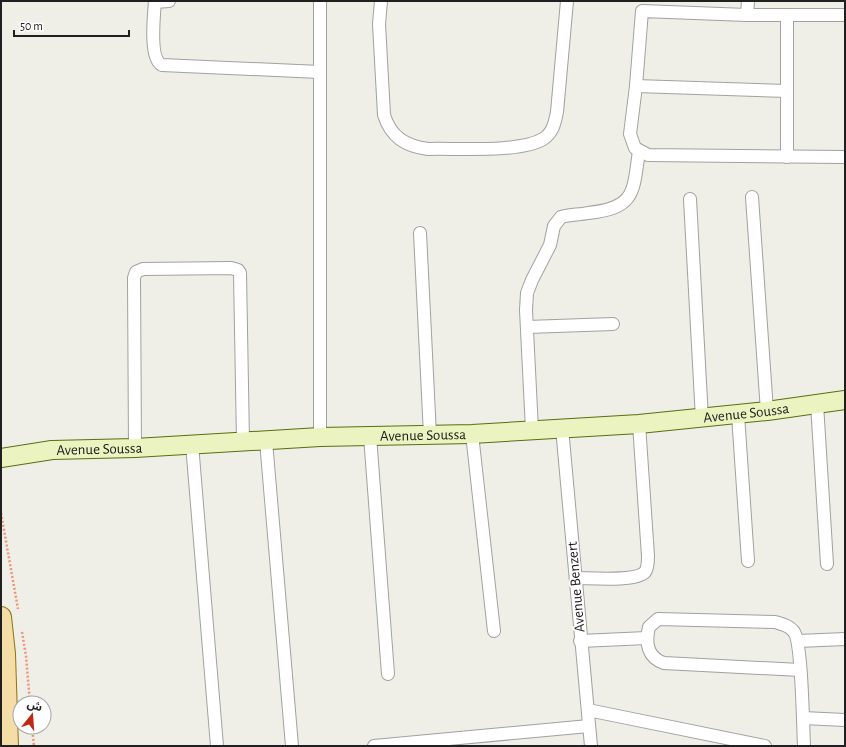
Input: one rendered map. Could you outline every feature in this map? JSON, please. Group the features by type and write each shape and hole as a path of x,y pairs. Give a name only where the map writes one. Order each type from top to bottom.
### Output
{"main road":[{"path":"1,617 5,654 8,746"}],"street":[{"path":"169,1 154,2 154,51 156,60 162,65 320,72"},
{"path":"320,1 320,438"},
{"path":"381,1 380,47 384,115 387,125 405,144 414,147 428,148 513,147 532,144 550,133 557,112 567,1"},
{"path":"747,15 748,1"},
{"path":"845,15 747,15 642,6 636,86 630,134 632,141 639,151 648,155 845,157"},
{"path":"787,15 787,157"},
{"path":"636,86 788,90"},
{"path":"532,430 527,327 527,299 529,286 546,254 557,221 566,216 601,211 621,205 627,201 633,190 639,151"},
{"path":"752,197 767,411"},
{"path":"690,199 702,419"},
{"path":"420,233 430,435"},
{"path":"135,448 134,278 136,272 143,269 231,268 238,270 240,273 243,442"},
{"path":"527,327 613,324"},
{"name":"Avenue Soussa","path":"1,458 52,450 135,448 370,436 472,434 639,424 738,415 845,400"},
{"path":"817,404 827,564"},
{"path":"738,415 748,561"},
{"path":"576,578 633,578 645,572 647,568 648,556 639,424"},
{"name":"Avenue Benzert","path":"562,428 576,578 580,641 591,746"},
{"path":"472,434 494,631"},
{"path":"370,436 388,674"},
{"path":"266,441 292,746"},
{"path":"192,444 217,746"},
{"path":"800,670 664,663 652,656 647,638 649,627 658,620 781,623 794,632 798,641 800,670 803,718 804,746"},
{"path":"580,641 647,638"},
{"path":"798,641 845,639"},
{"path":"588,710 765,746"},
{"path":"803,718 845,720"},
{"path":"374,746 589,726"}],"path":[{"path":"33,735 34,746"}]}
